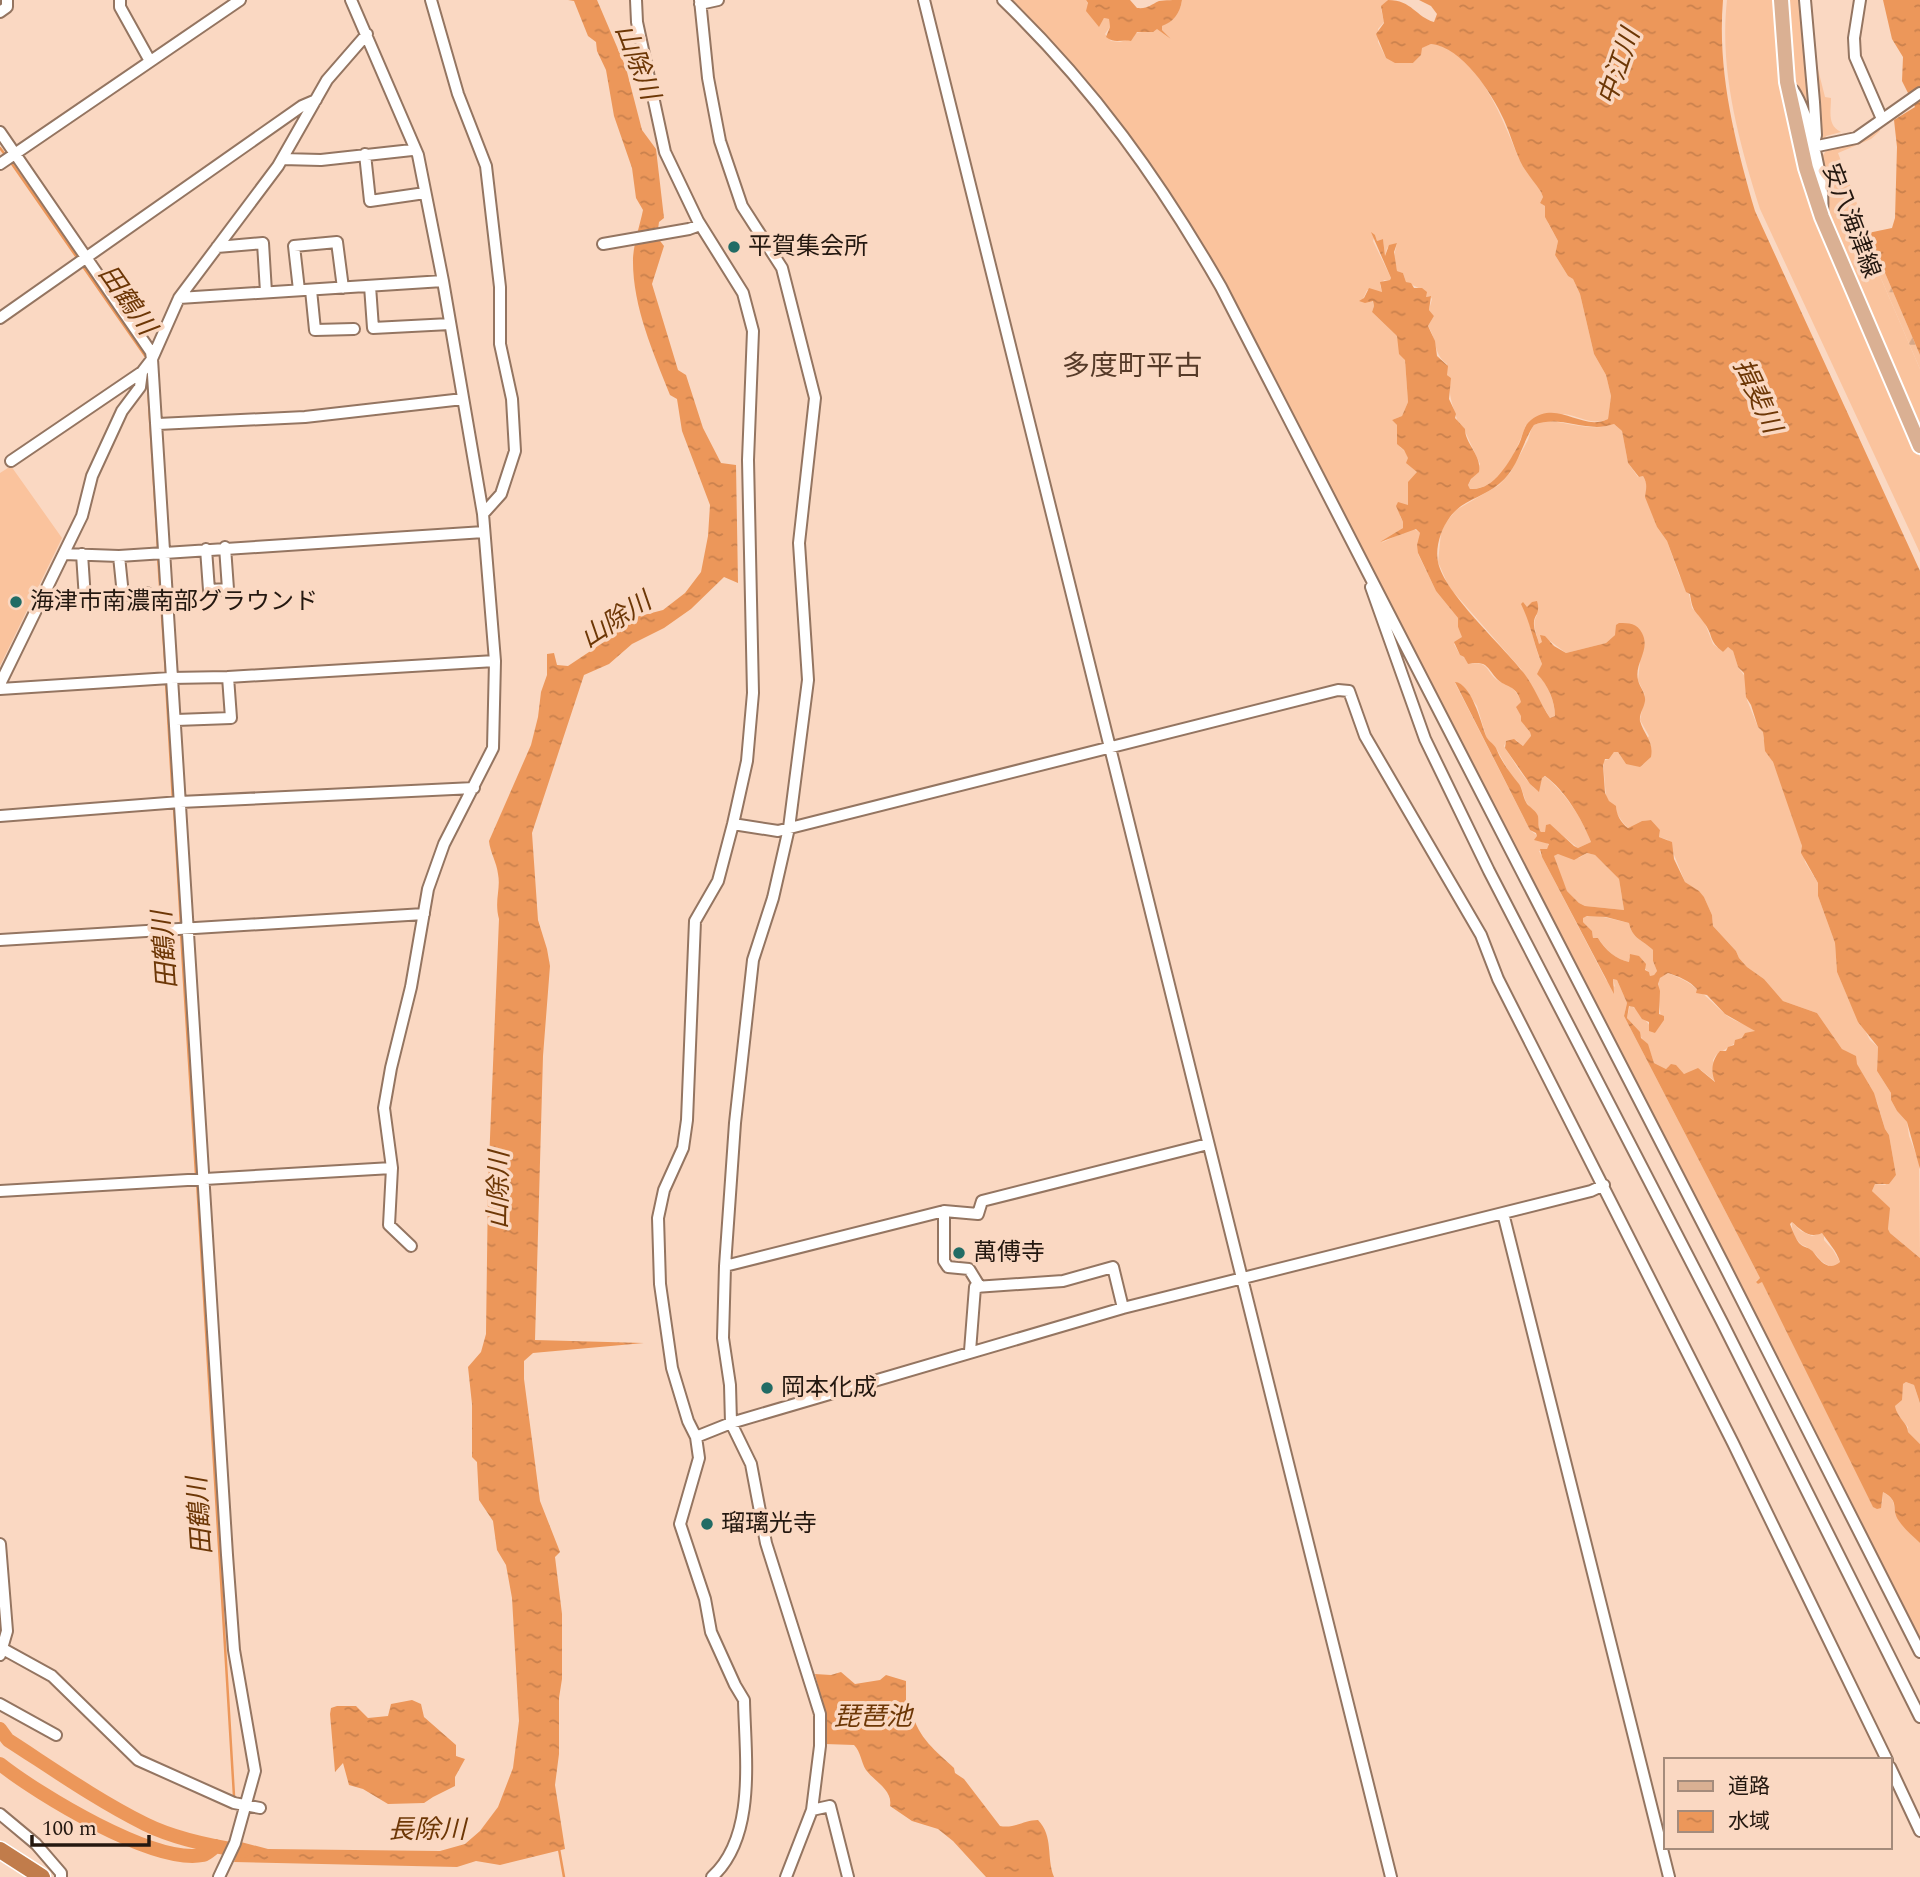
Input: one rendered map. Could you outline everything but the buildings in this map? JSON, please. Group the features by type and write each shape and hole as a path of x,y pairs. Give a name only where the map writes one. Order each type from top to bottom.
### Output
{"highway":[{"path":"0,1850 42,1877"}],"main road":[{"name":"安八海津線","path":"1781,0 1787,82 1803,157 1822,217 1920,446"}],"street":[{"path":"0,12 7,7 6,0"},
{"path":"120,0 120,7 150,61"},
{"path":"7,159 240,0"},
{"path":"351,0 418,155 443,281 483,514 495,661 492,748 444,844 428,889 411,988 384,1108 392,1168 388,1225 411,1246"},
{"path":"431,0 458,94 486,166 499,287 499,344 512,398 515,451 501,495 483,514"},
{"path":"636,0 637,22 665,152 700,225 743,293 753,331 748,460 753,693 747,761 718,881 695,920 687,1120 683,1148 664,1190 658,1218 660,1284 672,1368 688,1421 696,1437 699,1458 680,1524 705,1599 711,1632 744,1700 746,1801 737,1836 712,1877"},
{"path":"718,0 700,2 708,78 720,141 743,206 782,268 815,398 799,543 808,680 789,828 773,898 753,960 735,1122 723,1338 730,1385 731,1423 751,1464 766,1543 820,1714 820,1746 812,1810 786,1877"},
{"path":"924,0 1391,1877"},
{"path":"1003,0 1099,105 1157,181 1221,287 1920,1652"},
{"path":"1805,0 1814,102 1814,147"},
{"path":"1860,0 1854,57 1882,119"},
{"path":"11,461 146,366 179,298 282,159 327,80 366,34"},
{"path":"1787,82 1797,96 1814,147 1824,198 1822,217"},
{"path":"1814,147 1856,138 1920,93"},
{"path":"0,318 302,107 316,100"},
{"path":"0,132 7,159 151,352 140,387 122,411 92,476 82,516 0,687 495,661"},
{"path":"282,159 321,160 412,150"},
{"path":"365,154 370,201 425,193"},
{"path":"603,244 700,225"},
{"path":"343,288 337,242 295,246 315,330 354,329"},
{"path":"217,247 263,243 266,292"},
{"path":"179,298 443,281"},
{"path":"370,286 373,328 450,324"},
{"path":"146,366 158,424 159,553 168,678 176,720 175,803 199,1179 234,1650 255,1771 235,1843 219,1877"},
{"path":"158,424 305,417 463,399"},
{"path":"64,554 118,556 206,548 484,532"},
{"path":"206,548 209,590 228,589 225,548"},
{"path":"41,601 85,599 82,554"},
{"path":"118,556 123,595 147,593"},
{"path":"1361,558 1425,739 1489,871 1723,1322 1920,1717"},
{"path":"176,720 231,718 228,677"},
{"path":"733,824 778,831 1338,690 1349,691 1365,736 1481,935 1498,979 1604,1185 1886,1758"},
{"path":"0,816 175,803 474,788"},
{"path":"0,940 424,914"},
{"path":"725,1266 943,1211 978,1214 982,1201 1208,1144"},
{"path":"0,1191 392,1168"},
{"path":"696,1437 731,1423 1123,1308 1591,1191 1604,1185"},
{"path":"943,1211 944,1261 948,1267 969,1269 979,1287"},
{"path":"1503,1213 1670,1877"},
{"path":"971,1351 975,1287 1063,1281 1113,1267 1123,1308"},
{"path":"0,1544 7,1631 1,1652 52,1676 138,1760 234,1803 260,1808"},
{"path":"0,1704 56,1735"},
{"path":"1892,1771 1920,1831"},
{"path":"812,1810 830,1806 848,1877"},
{"path":"0,1814 36,1843 61,1873 61,1877"}],"green space":[{"path":"1009,0 1086,0 1099,26 1104,18 1109,19 1110,27 1105,34 1111,41 1120,42 1133,38 1134,34 1158,28 1171,39 1162,30 1162,26 1175,16 1182,0 1388,0 1381,9 1384,22 1378,29 1378,42 1386,58 1413,63 1421,55 1421,48 1431,44 1448,49 1476,73 1487,90 1522,165 1541,192 1543,197 1540,203 1545,206 1548,223 1558,241 1555,255 1568,276 1573,279 1580,294 1594,354 1606,375 1611,396 1608,419 1591,421 1560,414 1526,425 1518,445 1499,476 1481,488 1470,489 1468,485 1480,464 1463,427 1457,421 1450,396 1451,378 1447,375 1447,364 1439,356 1428,326 1434,316 1429,310 1432,299 1430,296 1426,297 1425,291 1406,282 1403,273 1397,271 1394,256 1397,243 1387,248 1385,256 1383,239 1377,241 1375,235 1373,241 1391,278 1380,285 1382,292 1367,290 1363,299 1372,300 1372,312 1397,336 1405,360 1408,402 1402,416 1392,420 1397,425 1400,447 1417,472 1408,486 1408,505 1403,505 1400,516 1403,528 1381,543 1413,528 1420,533 1418,554 1436,591 1458,618 1458,627 1463,637 1454,644 1460,655 1468,664 1484,666 1495,678 1515,690 1522,702 1531,737 1523,746 1516,740 1506,742 1504,746 1533,787 1538,791 1542,777 1546,777 1567,799 1583,824 1591,842 1578,848 1551,826 1546,825 1546,832 1541,832 1537,815 1526,802 1521,787 1512,777 1496,748 1487,739 1477,706 1463,686 1455,683 1530,830 1549,845 1547,849 1539,851 1606,980 1615,987 1613,979 1617,980 1627,1003 1624,1016 1760,1278 1756,1281 1758,1284 1762,1281 1873,1506 1882,1504 1883,1492 1888,1495 1902,1523 1920,1543 1920,1643 1188,224"},
{"path":"1727,0 1777,0 1818,218 1920,457 1920,553 1760,209 1738,132 1728,80 1725,27"},
{"path":"1785,0 1802,0 1809,103 1814,134 1790,75"},
{"path":"1809,34 1825,97 1831,98 1832,122 1841,132 1826,136 1823,141 1820,139"},
{"path":"1878,126 1880,131 1871,139 1838,153 1868,233 1864,239 1920,369 1920,436 1828,221 1829,203 1821,158 1828,148"},
{"path":"1868,233 1920,355 1920,369 1864,239"},
{"path":"1544,421 1588,427 1614,424 1622,431 1628,463 1638,477 1643,476 1648,487 1646,491 1657,527 1667,541 1692,608 1704,621 1713,644 1723,652 1728,647 1733,651 1738,667 1746,678 1747,700 1758,727 1763,732 1789,802 1805,862 1818,883 1818,896 1835,943 1837,972 1870,1040 1878,1047 1877,1071 1891,1093 1891,1100 1897,1111 1907,1122 1909,1136 1919,1162 1920,1258 1890,1233 1889,1208 1872,1191 1875,1184 1885,1185 1896,1175 1889,1135 1877,1102 1852,1055 1842,1049 1817,1013 1783,1001 1764,979 1739,958 1713,926 1712,915 1704,897 1685,882 1668,840 1659,837 1660,830 1651,820 1628,828 1606,797 1603,761 1618,752 1626,764 1649,736 1640,720 1645,695 1638,680 1640,662 1615,635 1606,643 1566,653 1550,641 1539,644 1534,625 1537,615 1522,604 1542,664 1538,674 1548,688 1554,705 1555,716 1550,718 1521,669 1449,587 1438,562 1441,533 1445,524 1456,510 1499,485 1510,473 1534,425"},
{"name":"海津市南濃南部グラウンド","path":"11,466 62,538 0,666 0,473"},
{"path":"1587,853 1595,855 1619,879 1624,910 1585,906 1567,891 1554,856 1558,854 1579,858"},
{"path":"1595,915 1629,923 1635,936 1653,950 1657,971 1654,975 1650,976 1649,972 1629,956 1629,962 1615,956 1598,938 1593,938 1592,931 1583,922 1583,917"},
{"path":"1668,973 1693,986 1726,1015 1755,1031 1716,1055 1713,1060 1716,1082 1701,1070 1684,1074 1669,1066 1666,1069 1654,1063 1646,1045 1627,1018 1630,1005 1640,1013 1655,1033 1662,1021 1659,980"},
{"path":"1792,1222 1801,1231 1812,1236 1822,1233 1840,1262 1835,1267 1826,1264 1801,1244 1794,1235"},
{"path":"1906,1382 1914,1385 1920,1403 1920,1444 1897,1415 1895,1406"}],"water":[{"path":"568,0 597,0 626,68 642,130 656,149 664,218 659,222 657,237 664,246 652,284 678,370 686,375 703,428 721,463 736,465 738,583 724,577 691,609 664,628 632,644 609,664 584,675 532,833 538,920 550,966 543,1056 535,1340 644,1343 533,1353 524,1361 540,1501 560,1552 555,1557 562,1614 562,1679 555,1785 565,1849 500,1865 476,1861 457,1867 234,1862 241,1842 268,1849 440,1851 465,1844 480,1831 498,1807 513,1768 519,1721 512,1598 506,1565 497,1550 493,1521 479,1500 477,1462 472,1457 472,1404 468,1367 481,1352 486,1334 488,1186 499,919 498,874 489,841 531,745 547,675 547,654 554,653 557,665 568,666 636,617 663,610 685,593 701,572 708,536 710,505 682,431 677,399 670,395 640,311 633,258 643,210 636,198 632,168 614,116 606,70 596,42 588,36 574,1"},
{"path":"1086,0 1130,0 1137,8 1141,8 1159,1 1182,0 1175,17 1162,26 1162,30 1171,39 1157,29 1153,32 1137,32 1131,41 1115,41 1106,37 1110,27 1109,19 1104,18 1099,27 1086,11"},
{"path":"1388,0 1403,3 1434,22 1437,14 1431,6 1419,0 1723,0 1723,54 1729,107 1755,211 1920,571 1920,1169 1907,1122 1897,1111 1891,1100 1891,1093 1877,1071 1878,1047 1858,1022 1837,972 1835,943 1818,896 1818,883 1801,853 1802,846 1773,762 1765,751 1763,732 1758,727 1746,697 1744,673 1738,667 1733,651 1728,647 1723,652 1715,644 1708,628 1693,608 1690,594 1686,592 1667,541 1657,527 1645,497 1645,479 1643,476 1639,477 1628,463 1622,431 1614,424 1594,427 1544,422 1534,425 1506,478 1461,506 1450,517 1440,538 1438,562 1443,575 1462,603 1523,672 1550,718 1555,716 1554,705 1548,688 1537,674 1542,664 1521,604 1523,602 1527,607 1537,601 1534,625 1539,644 1542,642 1540,635 1545,636 1554,646 1566,653 1606,643 1615,635 1616,625 1619,623 1638,627 1645,645 1637,674 1645,698 1640,721 1650,742 1651,757 1640,767 1626,764 1618,752 1605,759 1605,793 1609,801 1616,806 1619,818 1628,828 1651,820 1660,830 1659,837 1672,842 1674,859 1685,882 1704,897 1712,915 1713,926 1739,958 1764,979 1783,1001 1817,1013 1842,1049 1856,1056 1857,1064 1874,1093 1889,1135 1896,1175 1889,1184 1875,1184 1872,1191 1890,1208 1890,1233 1920,1258 1920,1403 1914,1385 1906,1382 1903,1384 1902,1400 1895,1406 1908,1432 1920,1444 1920,1543 1899,1521 1894,1502 1883,1492 1881,1508 1873,1507 1762,1282 1756,1282 1760,1278 1624,1016 1627,1003 1617,980 1613,979 1614,994 1542,857 1540,849 1547,849 1549,844 1534,840 1536,833 1530,830 1455,682 1461,684 1471,696 1487,738 1519,784 1527,804 1537,814 1541,832 1545,832 1546,825 1550,824 1578,848 1591,842 1566,797 1545,776 1542,778 1539,792 1530,784 1505,748 1506,741 1514,739 1523,746 1531,736 1516,707 1521,702 1519,696 1514,689 1500,682 1485,665 1468,664 1460,655 1454,642 1462,637 1458,618 1436,591 1418,553 1420,533 1416,529 1380,542 1403,528 1396,506 1398,502 1408,505 1408,482 1417,472 1406,463 1408,458 1397,444 1397,425 1392,420 1402,416 1408,402 1405,360 1399,354 1397,336 1372,312 1373,301 1359,301 1364,298 1369,288 1382,292 1380,282 1391,278 1371,232 1377,241 1383,239 1385,256 1389,245 1397,243 1394,252 1397,271 1403,273 1406,282 1411,283 1414,288 1422,288 1427,292 1426,297 1431,296 1429,310 1434,316 1428,326 1435,341 1437,356 1448,366 1447,375 1451,378 1449,399 1456,414 1455,418 1465,429 1478,460 1479,472 1471,479 1468,485 1470,489 1486,485 1500,474 1531,420 1541,414 1551,413 1589,422 1608,419 1611,396 1606,375 1594,354 1580,294 1573,279 1568,276 1555,255 1558,241 1545,217 1545,206 1540,203 1543,197 1522,165 1492,97 1465,62 1443,47 1431,44 1422,48 1421,55 1413,63 1395,63 1386,58 1376,34 1384,23 1381,6","holes":["1587,853 1595,855 1619,879 1624,910 1579,903 1567,891 1554,856 1558,854 1574,860","1606,917 1629,923 1635,936 1653,950 1657,971 1654,975 1650,976 1645,970 1646,964 1639,956 1630,954 1629,962 1611,953 1598,938 1593,938 1592,931 1583,922 1583,918","1668,973 1680,977 1697,989 1696,993 1707,995 1725,1014 1755,1031 1745,1033 1726,1051 1720,1051 1713,1066 1715,1082 1698,1068 1684,1074 1676,1065 1671,1064 1666,1069 1654,1063 1648,1044 1627,1018 1629,1006 1634,1007 1642,1019 1649,1022 1649,1031 1655,1033 1664,1020 1664,1016 1659,1014 1660,978","1792,1222 1809,1234 1822,1233 1840,1262 1832,1266 1822,1262 1811,1250 1800,1244 1790,1224"]},
{"path":"1883,0 1920,0 1920,355 1868,233 1892,228 1895,218 1897,147 1894,120 1915,107 1902,81 1903,57 1892,39"},
{"name":"琵琶池","path":"841,1672 855,1684 880,1680 886,1675 906,1681 906,1705 923,1737 954,1768 955,1773 964,1779 1000,1826 1038,1820 1048,1840 1054,1877 986,1877 953,1841 938,1829 912,1821 890,1806 889,1795 866,1770 854,1745 825,1744 825,1714 815,1674 831,1675"},
{"path":"412,1700 421,1704 424,1717 456,1745 456,1756 465,1759 455,1777 455,1786 424,1803 388,1804 363,1789 349,1785 343,1763 335,1772 331,1708 356,1706 368,1718 388,1716 391,1704"}],"waterway":[{"name":"田鶴川","path":"0,148 6,156"},
{"name":"田鶴川","path":"10,161 78,259"},
{"name":"田鶴川","path":"82,265 146,357 146,361"},
{"name":"田鶴川","path":"147,371 158,549"},
{"name":"田鶴川","path":"158,556 166,675"},
{"name":"田鶴川","path":"166,682 173,801"},
{"name":"田鶴川","path":"174,807 181,926"},
{"name":"田鶴川","path":"181,933 196,1174"},
{"name":"田鶴川","path":"197,1181 234,1796"},
{"name":"長除川","path":"0,1729 8,1740 127,1815 168,1834 243,1851"},
{"name":"山除川","path":"0,1764 68,1809 127,1839 182,1855 203,1855 216,1846"},
{"path":"559,1849 564,1877"}],"place":[{"name":"平賀集会所","path":"734,247"},
{"name":"海津市南濃南部グラウンド","path":"16,602"},
{"name":"萬傅寺","path":"959,1253"},
{"name":"岡本化成","path":"767,1388"},
{"name":"瑠璃光寺","path":"707,1524"}],"district":[{"name":"多度町平古","path":"1132,366"}],"water label":[{"name":"中江川","path":"1619,67"},
{"name":"揖斐川","path":"1757,396"}]}
